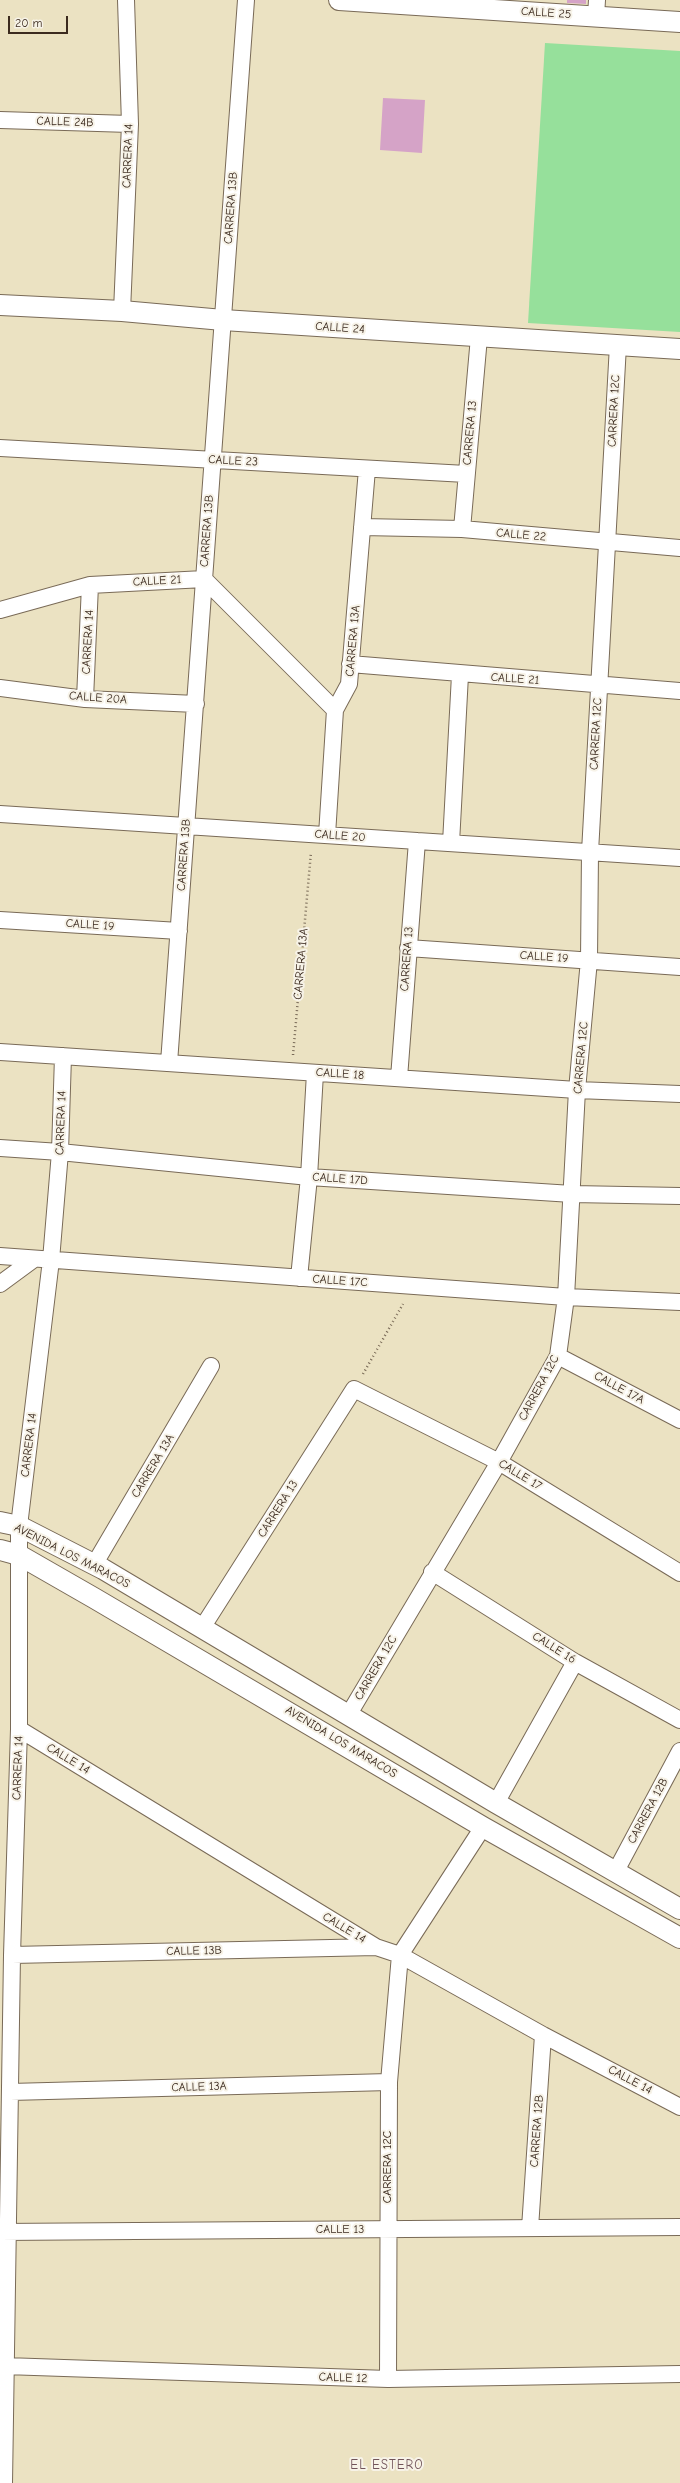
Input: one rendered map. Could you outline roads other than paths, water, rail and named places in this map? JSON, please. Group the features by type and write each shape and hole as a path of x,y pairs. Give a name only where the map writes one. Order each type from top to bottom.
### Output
{"street":[{"name":"CARRERA 14","path":"122,311 130,124 126,0"},
{"name":"CARRERA 13B","path":"168,1063 196,704 246,0"},
{"name":"CALLE 25","path":"339,0 597,8 680,22"},
{"name":"CALLE 24B","path":"0,120 130,124"},
{"name":"CALLE 24","path":"0,305 122,311 223,320 680,349"},
{"name":"CARRERA 13","path":"462,529 479,337"},
{"name":"CARRERA 12C","path":"350,1714 432,1572 499,1462 558,1356 566,1297 578,1090 589,960 590,852 618,345"},
{"name":"CALLE 23","path":"0,448 466,474"},
{"name":"CARRERA 13A","path":"320,834 335,710 349,684 367,469"},
{"name":"CALLE 22","path":"362,527 462,529 607,543 680,548"},
{"name":"CALLE 21","path":"0,610 90,585 204,579"},
{"path":"204,579 335,710"},
{"name":"CARRERA 14","path":"85,699 90,585"},
{"name":"CALLE 21","path":"350,664 460,675 680,691"},
{"path":"451,843 460,675"},
{"name":"CALLE 20A","path":"0,688 85,699 196,704"},
{"name":"CALLE 20","path":"0,814 680,858"},
{"name":"CARRERA 13","path":"398,1078 417,841"},
{"name":"CALLE 19","path":"0,920 179,931"},
{"name":"CALLE 19","path":"408,948 680,967"},
{"name":"CALLE 18","path":"0,1052 578,1090 680,1094"},
{"name":"CARRERA 14","path":"4,2483 2,2456 5,2366 4,2233 10,2092 12,1955 19,1729 19,1526 51,1260 60,1152 63,1056"},
{"path":"299,1278 309,1177 315,1073"},
{"name":"CALLE 17D","path":"0,1148 60,1152 309,1177 572,1194 680,1196"},
{"name":"CALLE 17C","path":"0,1256 566,1297 680,1302"},
{"path":"0,1284 34,1259"},
{"name":"CALLE 17A","path":"558,1356 680,1420"},
{"name":"CARRERA 13A","path":"94,1565 211,1366"},
{"name":"CARRERA 13","path":"202,1628 354,1389"},
{"name":"CALLE 17","path":"354,1389 499,1462 680,1573"},
{"name":"AVENIDA LOS MARACOS","path":"0,1522 19,1526 94,1565 350,1714 496,1804 616,1871 680,1909"},
{"name":"AVENIDA LOS MARACOS","path":"0,1550 19,1556 334,1737 483,1827 680,1938"},
{"name":"CALLE 16","path":"432,1572 576,1662 680,1720"},
{"path":"496,1804 576,1662"},
{"name":"CALLE 14","path":"19,1729 376,1948 400,1955 543,2035 680,2107"},
{"name":"CARRERA 12B","path":"616,1871 680,1751"},
{"path":"400,1955 483,1827"},
{"name":"CALLE 13B","path":"12,1955 376,1948"},
{"name":"CARRERA 12C","path":"388,2379 388,2082 400,1955"},
{"name":"CARRERA 12B","path":"530,2228 543,2035"},
{"name":"CALLE 13A","path":"10,2092 388,2082"},
{"name":"CALLE 13","path":"4,2233 680,2227"},
{"name":"CALLE 12","path":"5,2366 388,2379 680,2374"}],"district":[{"name":"EL ESTERO","path":"387,2465"}]}
